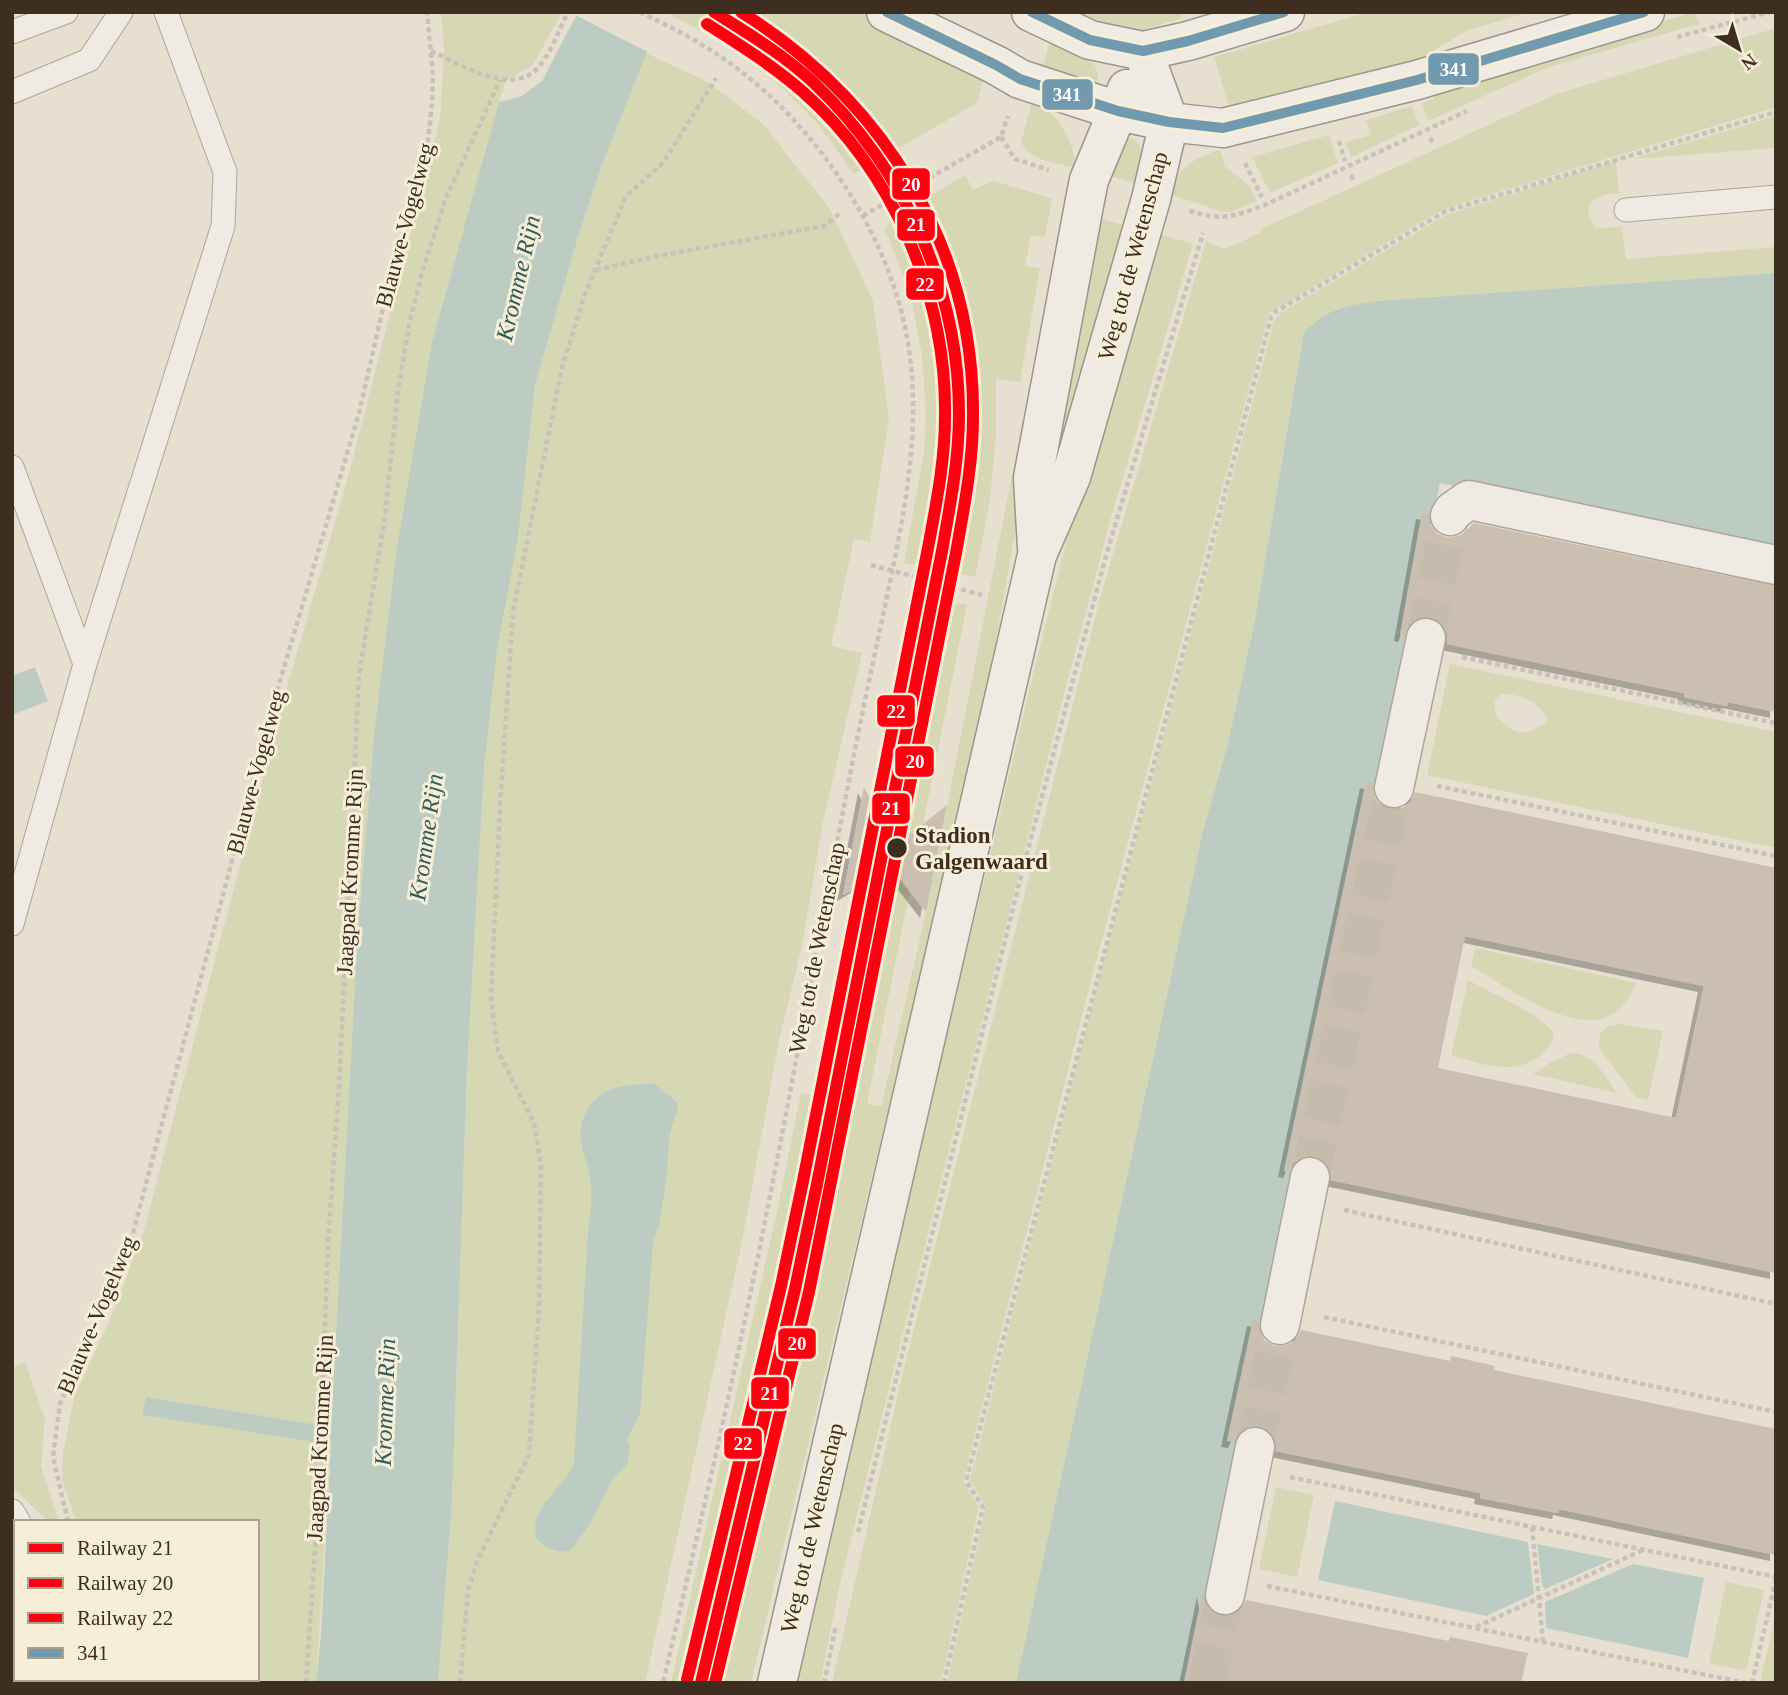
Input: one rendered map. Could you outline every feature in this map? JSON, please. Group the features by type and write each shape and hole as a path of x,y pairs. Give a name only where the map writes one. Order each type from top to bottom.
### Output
{"main road":[{"path":"886,12 1020,79 1118,110 1169,122 1223,128 1417,80 1645,12"},
{"path":"1031,12 1090,40 1143,51 1188,41 1285,12"},
{"name":"Weg tot de Wetenschap","path":"1037,555 1033,478 1089,180 1143,51"},
{"name":"Weg tot de Wetenschap","path":"777,1683 1037,555 1071,477 1151,200 1169,122 1143,51"},
{"path":"1450,516 1469,500 1776,565"},
{"path":"1395,783 1425,644"},
{"path":"1282,1317 1308,1189"},
{"path":"1227,1586 1253,1458"}],"lane":[{"path":"12,32 66,12"},
{"path":"12,92 89,60 121,12"},
{"path":"12,924 85,664 223,226 225,172 166,12"},
{"path":"1626,210 1776,197"},
{"path":"12,467 85,664"}],"path":[{"name":"Blauwe-Vogelweg","path":"68,1520 53,1457 60,1404 130,1244 274,702 359,414 388,286 425,167 432,104 427,12"},
{"path":"431,51 500,80 519,79 534,72 547,54 568,12"},
{"name":"Weg tot de Wetenschap","path":"640,12 706,46 766,93 816,144 863,216 887,266 905,328 914,400 909,484 745,1318 663,1683"},
{"path":"460,1683 468,1590 478,1559 529,1455 539,1307 541,1165 534,1123 498,1051 491,999 513,611 562,367 585,294 625,196 663,163 716,78"},
{"path":"863,216 1001,136 1020,79"},
{"name":"Jaagpad Kromme Rijn","path":"306,1683 316,1535 317,1446 328,1241 340,1088 359,675 385,516 397,390 423,269 446,198 500,80"},
{"path":"944,1683 983,1507 966,1481 1271,317 1446,211 1776,111"},
{"path":"1239,158 1245,163 1262,197"},
{"path":"595,271 652,257 824,226 839,214"},
{"path":"858,1533 1019,885 1107,552 1203,233"},
{"path":"871,565 982,594"},
{"path":"1425,644 1776,723"},
{"path":"1395,783 1776,856"},
{"path":"1308,1189 1776,1304"},
{"path":"1282,1317 1776,1412"},
{"path":"1253,1458 1532,1527 1776,1578 1752,1683"},
{"path":"1532,1527 1543,1642"},
{"path":"1474,1628 1644,1549"},
{"path":"1227,1586 1474,1628 1746,1683"},
{"path":"824,1683 839,1614"}],"green space":[{"path":"441,12 562,12 533,65 506,81 499,102 432,342 397,546 374,735 357,945 331,1427 146,1397 142,1415 331,1445 316,1683 140,1683 139,1681 259,1681 259,1520 76,1520 62,1480 63,1453 74,1398 115,1308 144,1230 285,694 347,481 440,119 444,52"},
{"path":"857,12 892,26 985,74 977,103 854,174 817,123 781,87 728,45 669,14"},
{"path":"1063,12 1181,12 1182,18 1141,30 1120,30"},
{"path":"1369,12 1530,12 1468,30 1401,70 1230,110 1214,57"},
{"path":"1695,12 1699,24 1549,67 1428,121 1422,103 1434,99 1431,88"},
{"path":"1776,28 1776,107 1443,209 1269,313 1087,996 963,1481 979,1507 941,1683 832,1683 902,1376 1100,598 1206,241 1225,249 1260,233 1261,229 1556,94"},
{"path":"1051,37 1095,65 1098,75 1096,84 1040,77"},
{"path":"646,53 706,81 763,124 830,209 873,301 889,418 870,542 854,539 831,646 862,653 823,822 802,946 779,1040 743,1237 645,1683 438,1683 452,1501 467,1070 484,768 497,650 518,539 535,385 603,162"},
{"path":"1036,101 1051,113 1068,136 1074,155 1073,167 1036,157 1024,148 1021,142 1032,103"},
{"path":"1412,106 1419,125 1351,157 1345,142 1371,135 1366,120"},
{"path":"1776,116 1776,148 1632,159"},
{"path":"1329,135 1338,163 1270,193 1252,157"},
{"path":"1132,138 1137,141 1141,151 1141,183 1138,185 1105,174 1121,142"},
{"path":"1220,150 1225,167 1249,185 1257,201 1231,212 1224,212 1166,193 1188,165"},
{"path":"1616,161 1619,193 1597,198 1589,207 1588,213 1596,228 1622,227 1626,259 1776,247 1776,273 1377,301 1338,308 1304,332 1255,620 1228,743 1203,831 1016,1683 947,1683 986,1506 970,1480 1098,982 1274,321 1292,306 1446,215"},
{"path":"965,175 973,190 993,181 1052,198 1045,237 1031,236 1025,266 1040,268 1020,382 996,379 996,435 990,500 975,577 904,563 924,452 926,414 922,355 910,293 885,229 893,218"},
{"path":"1098,218 1128,226 1049,493"},
{"path":"1152,232 1193,244 1112,514 1060,710 841,1579 820,1683 792,1683 1041,642 1078,495"},
{"path":"1023,419 1035,421 983,712 751,1683 671,1683 801,1093 825,1097 923,595 967,605 867,1104 881,1107 928,904"},
{"path":"1450,664 1776,732 1776,848 1427,775","holes":["1501,694 1533,702 1547,717 1545,723 1530,731 1512,730 1495,714 1495,700"]},
{"path":"1475,948 1636,983 1622,1006 1604,1018 1583,1020 1535,1004 1471,966"},
{"path":"1468,980 1502,997 1550,1028 1554,1035 1544,1052 1532,1061 1509,1067 1486,1065 1451,1056"},
{"path":"1620,1024 1663,1031 1648,1100 1636,1097 1599,1047 1600,1033 1607,1027"},
{"path":"1571,1053 1592,1061 1617,1093 1533,1074"},
{"path":"25,1362 45,1419 41,1466 58,1520 47,1520 12,1487 12,1368"},
{"path":"1276,1487 1314,1495 1297,1577 1259,1569"},
{"path":"1726,1582 1764,1590 1746,1671 1709,1663"},
{"path":"1776,1612 1776,1683 1760,1683"}],"water":[{"name":"Kromme Rijn","path":"578,12 663,12 603,162 535,385 518,539 497,650 484,768 467,1070 452,1501 438,1683 316,1683 331,1445 142,1415 146,1397 331,1427 357,945 374,735 397,546 432,342 499,102 522,96 542,81"},
{"path":"1776,273 1776,552 1440,483 1189,1683 1016,1683 1203,831 1228,743 1255,620 1304,332 1322,317 1338,309 1377,301"},
{"path":"35,667 48,701 12,715 12,676"},
{"path":"653,1083 677,1102 678,1107 669,1137 660,1221 653,1242 640,1414 627,1439 630,1448 627,1464 613,1479 591,1522 573,1548 569,1551 556,1550 537,1539 535,1527 542,1507 574,1463 591,1199 591,1186 581,1138 582,1121 590,1106 602,1094 620,1087"},
{"path":"1335,1501 1528,1542 1534,1594 1486,1616 1318,1580"},
{"path":"1537,1544 1613,1559 1545,1589 1542,1586"},
{"path":"1633,1564 1704,1578 1688,1658 1546,1628 1545,1602"}],"pier":[{"path":"667,12 650,53 573,14"}],"building":[{"path":"1422,513 1428,514 1431,526 1438,534 1449,538 1461,535 1474,523 1776,586 1776,712 1728,702 1727,706 1684,697 1684,693 1447,644 1447,631 1440,621 1430,617 1419,617 1409,624 1404,636 1400,635"},
{"path":"1366,782 1373,784 1373,794 1379,804 1390,809 1400,809 1410,803 1415,792 1776,868 1776,1273 1331,1180 1330,1169 1325,1161 1315,1156 1302,1157 1293,1163 1289,1172 1284,1171","holes":["1465,936 1704,986 1676,1118 1438,1068"]},
{"path":"864,787 894,847 947,805 926,912 891,867 843,895"},
{"path":"1253,1320 1259,1321 1259,1331 1265,1341 1275,1346 1288,1345 1296,1340 1301,1330 1450,1361 1451,1356 1495,1366 1494,1370 1776,1429 1776,1555 1559,1509 1558,1513 1480,1498 1481,1493 1276,1451 1275,1439 1270,1431 1260,1426 1247,1427 1239,1432 1234,1442 1227,1441"},
{"path":"1203,1591 1210,1611 1221,1616 1233,1615 1241,1610 1246,1600 1449,1641 1450,1637 1528,1653 1521,1683 1184,1683"}],"tunnel":[{"path":"1426,638 1450,516"},
{"path":"1310,1177 1394,788"},
{"path":"1255,1447 1280,1325"},
{"path":"1207,1683 1225,1595"}],"rail line":[{"name":"21","path":"701,1683 795,1289 817,1184 942,551 959,431 956,367 949,321 937,277 920,233 899,192 875,153 814,83 778,54 714,12"},
{"name":"20","path":"715,1683 809,1292 956,553 973,434 969,354 958,294 938,237 911,184 877,134 837,89 792,48 741,12"},
{"name":"22","path":"687,1680 781,1286 803,1181 931,532 945,433 943,372 936,326 925,282 888,197 863,159 834,123 802,91 707,24"}],"transit line":[{"name":"341","path":"887,12 1020,79 1118,111 1169,122 1223,128 1417,80 1644,12"},
{"name":"341","path":"1032,12 1090,40 1143,51 1188,41 1284,12"}],"place":[{"name":"Stadion Galgenwaard","path":"897,848"}]}
